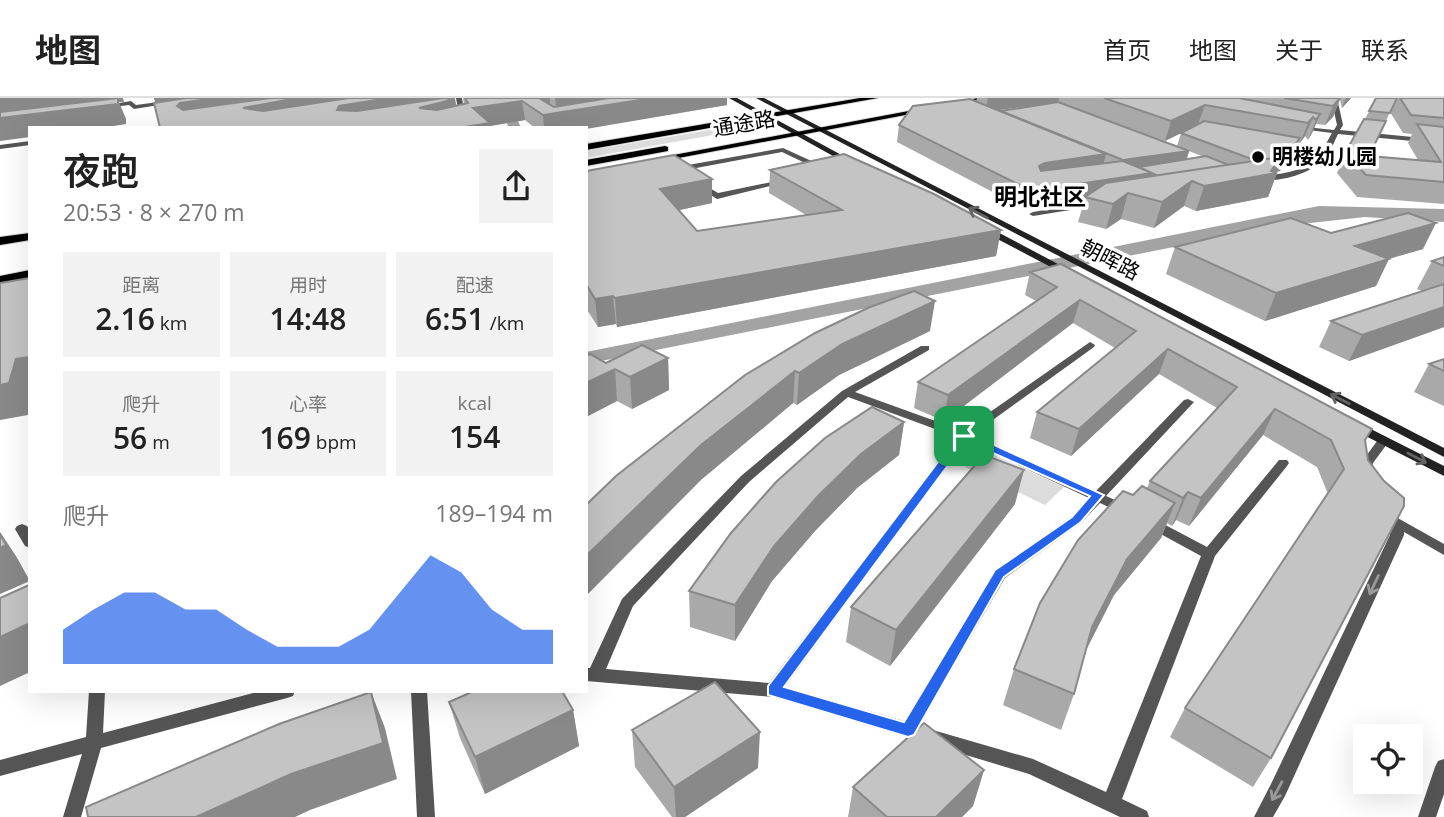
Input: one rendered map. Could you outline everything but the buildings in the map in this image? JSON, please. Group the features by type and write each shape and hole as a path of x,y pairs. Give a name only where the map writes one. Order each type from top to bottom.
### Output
{"main road":[{"path":"732,98 860,166"},
{"name":"朝晖路","path":"759,98 1038,245 1444,453"},
{"name":"通途路","path":"588,147 834,98"},
{"name":"通途路","path":"588,140 874,98"},
{"name":"通途路","path":"588,163 785,127 953,101 991,98"},
{"name":"通途路","path":"588,172 796,134 953,101"},
{"name":"朝晖路","path":"970,222 1181,332"},
{"path":"0,241 28,236"},
{"path":"0,248 28,243"},
{"path":"0,269 28,263"},
{"path":"0,280 28,274"},
{"path":"1336,415 1444,472"}],"street":[{"path":"0,147 28,143"},
{"path":"793,180 717,196 681,174 688,167 783,150 832,172"},
{"path":"819,175 860,166"}],"lane":[{"path":"101,106 131,103 133,110 200,98"},
{"path":"460,98 459,111 467,121"},
{"path":"1255,181 1304,172 1320,163 1340,125 1335,98"},
{"path":"953,101 974,113"},
{"path":"445,113 459,111"},
{"path":"1282,125 1336,134 1444,142"},
{"path":"1275,143 1326,152"},
{"path":"1033,214 1109,201"},
{"path":"773,690 964,436 1090,345"},
{"path":"925,348 846,393 745,479 627,603 591,674 773,690 1033,767 1140,817"},
{"path":"846,393 964,436 1098,495 1209,554"},
{"path":"908,730 1000,574 1077,519 1188,402"},
{"path":"1372,491 1365,481 1367,463 1384,440"},
{"path":"1111,804 1209,554 1283,463"},
{"path":"1263,817 1397,535 1392,517 1444,550"},
{"path":"22,529 28,540"},
{"path":"72,817 93,743 97,693"},
{"path":"419,693 426,817"},
{"path":"0,768 272,694"},
{"path":"1427,817 1444,767"}],"shaded area":[{"path":"727,127 735,131 588,158 588,151"},
{"path":"1319,206 1444,209 1444,222 1365,217 1274,227 588,364 588,352"},
{"path":"985,451 1064,487 1045,505 965,467"}],"waterway":[{"path":"502,98 514,126"}],"place":[{"name":"明楼幼儿园","path":"1258,157"}],"district":[{"name":"明北社区","path":"1040,197"}],"route":[{"path":"964,436 1098,495 1077,519 1000,574 908,730 773,690 869,563 964,436"}]}
